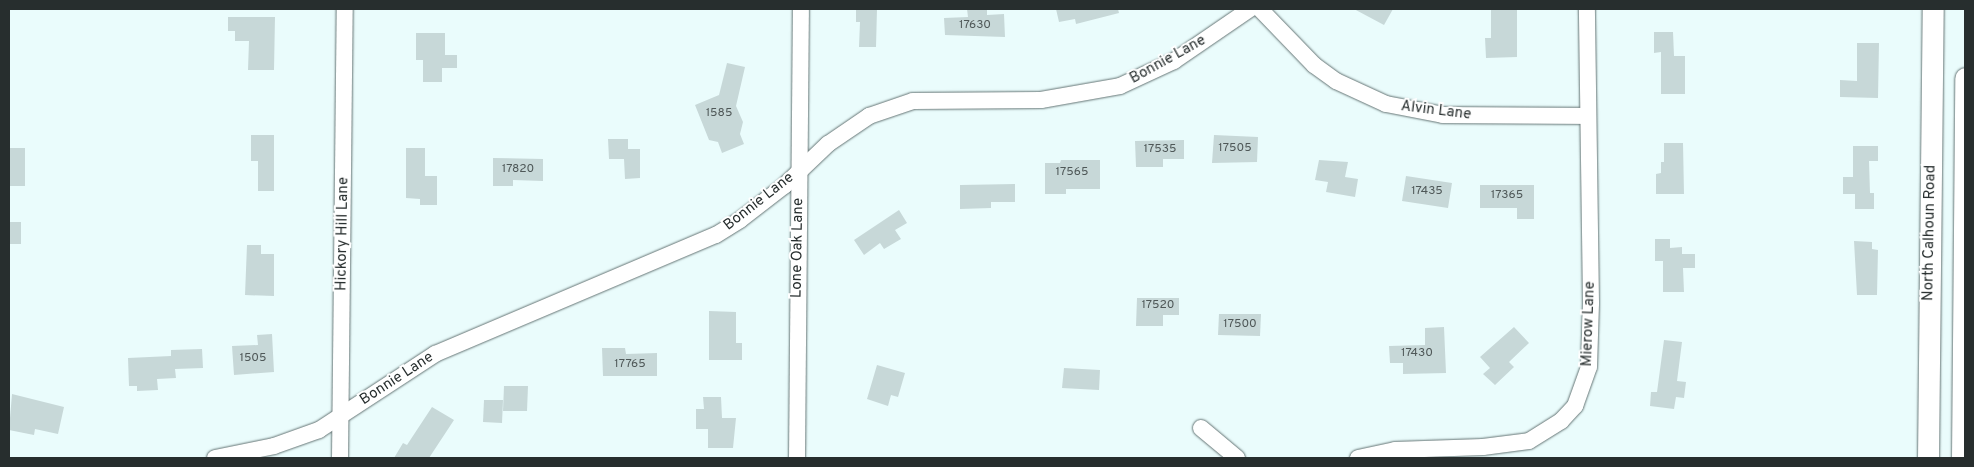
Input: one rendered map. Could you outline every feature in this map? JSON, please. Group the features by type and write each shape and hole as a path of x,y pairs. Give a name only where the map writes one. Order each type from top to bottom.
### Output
{"main road":[{"name":"North Calhoun Road","path":"1928,458 1933,9"},
{"path":"1962,458 1965,78"}],"street":[{"name":"Hickory Hill Lane","path":"340,458 345,9"},
{"name":"Lone Oak Lane","path":"797,458 801,9"},
{"name":"Bonnie Lane","path":"215,458 274,446 319,430 340,419 435,354 716,235 740,220 828,144 869,116 912,101 1041,100 1120,86 1174,61 1250,9"},
{"name":"Alvin Lane","path":"1260,9 1314,65 1336,81 1386,104 1443,115 1588,116"},
{"name":"Mierow Lane","path":"1358,458 1396,450 1491,446 1529,441 1561,421 1575,406 1589,367 1591,303 1587,9"},
{"path":"1200,428 1237,458"}],"building":[{"path":"856,9 877,9 876,47 859,47 860,22 856,22"},
{"path":"967,9 987,9 987,15 1004,14 1005,37 945,35 944,18 968,17"},
{"path":"1056,9 1118,9 1119,13 1076,24 1075,19 1059,22"},
{"path":"1354,9 1393,9 1384,25"},
{"path":"1491,9 1517,9 1517,57 1486,58 1485,38 1491,38"},
{"path":"228,17 275,17 274,70 248,70 249,41 235,41 235,31 228,31"},
{"path":"1654,32 1673,32 1674,56 1685,56 1685,94 1661,94 1661,52 1654,53"},
{"path":"416,33 445,33 445,55 457,55 457,68 442,68 442,82 423,82 423,60 416,60"},
{"path":"1857,43 1879,43 1878,98 1840,97 1840,80 1857,81"},
{"path":"727,63 745,67 736,106 743,122 740,134 744,144 722,153 718,142 709,140 695,105 719,95"},
{"path":"251,135 274,135 274,191 258,191 258,161 251,161"},
{"path":"1214,135 1258,137 1257,162 1212,163"},
{"path":"608,139 628,139 628,149 640,149 640,178 625,179 624,159 609,159"},
{"path":"1184,140 1184,159 1163,159 1163,167 1136,167 1135,141"},
{"path":"1664,143 1683,143 1684,194 1656,194 1656,174 1661,173 1661,162 1664,162"},
{"path":"1853,146 1878,146 1878,161 1869,161 1870,193 1874,193 1874,209 1855,209 1855,194 1843,194 1843,177 1853,177"},
{"path":"9,148 25,148 25,186 9,186"},
{"path":"406,148 425,148 425,176 437,176 437,205 420,205 420,199 406,198"},
{"path":"493,158 543,159 543,181 513,180 513,186 493,186"},
{"path":"1061,160 1100,160 1100,189 1066,189 1066,194 1045,194 1045,163 1060,163"},
{"path":"1319,160 1348,162 1345,177 1358,179 1355,197 1326,192 1328,182 1315,180"},
{"path":"1406,176 1452,183 1448,208 1402,201"},
{"path":"1015,184 1015,202 991,202 991,208 960,209 960,185"},
{"path":"1480,185 1534,185 1534,219 1517,219 1517,208 1480,208"},
{"path":"899,210 907,223 895,230 901,239 884,249 880,243 864,255 854,240"},
{"path":"9,222 21,222 21,244 9,244"},
{"path":"1655,239 1670,239 1670,248 1682,247 1682,254 1695,254 1695,268 1683,268 1684,292 1663,292 1663,261 1655,261"},
{"path":"1854,241 1872,242 1872,249 1878,250 1877,295 1857,295"},
{"path":"247,245 261,245 261,254 274,254 274,296 245,295"},
{"path":"1137,298 1179,298 1179,315 1163,315 1163,326 1136,326"},
{"path":"709,311 736,312 736,343 742,343 742,360 709,360"},
{"path":"1219,314 1261,314 1260,336 1218,335"},
{"path":"1444,327 1446,373 1403,374 1403,363 1390,363 1389,346 1425,345 1425,328"},
{"path":"1514,327 1529,343 1509,362 1514,367 1495,385 1483,374 1490,368 1480,357"},
{"path":"272,334 274,372 234,375 232,346 258,345 257,335"},
{"path":"1664,340 1682,342 1677,381 1686,382 1684,398 1676,397 1674,409 1650,406 1651,392 1657,392"},
{"path":"602,348 625,348 626,354 657,353 657,376 603,376"},
{"path":"202,349 203,368 175,369 176,378 157,379 158,390 137,391 137,386 129,386 128,358 171,356 171,350"},
{"path":"877,365 905,373 898,397 891,395 888,406 867,399"},
{"path":"1064,368 1100,370 1099,390 1062,388"},
{"path":"504,386 528,386 527,411 503,411"},
{"path":"12,394 64,407 58,434 35,429 34,435 9,430"},
{"path":"703,397 721,397 722,418 736,418 733,448 708,448 708,429 696,429 696,409 704,409"},
{"path":"484,400 503,400 502,423 483,422"},
{"path":"432,407 454,420 429,458 394,458 403,443 407,445"}]}
